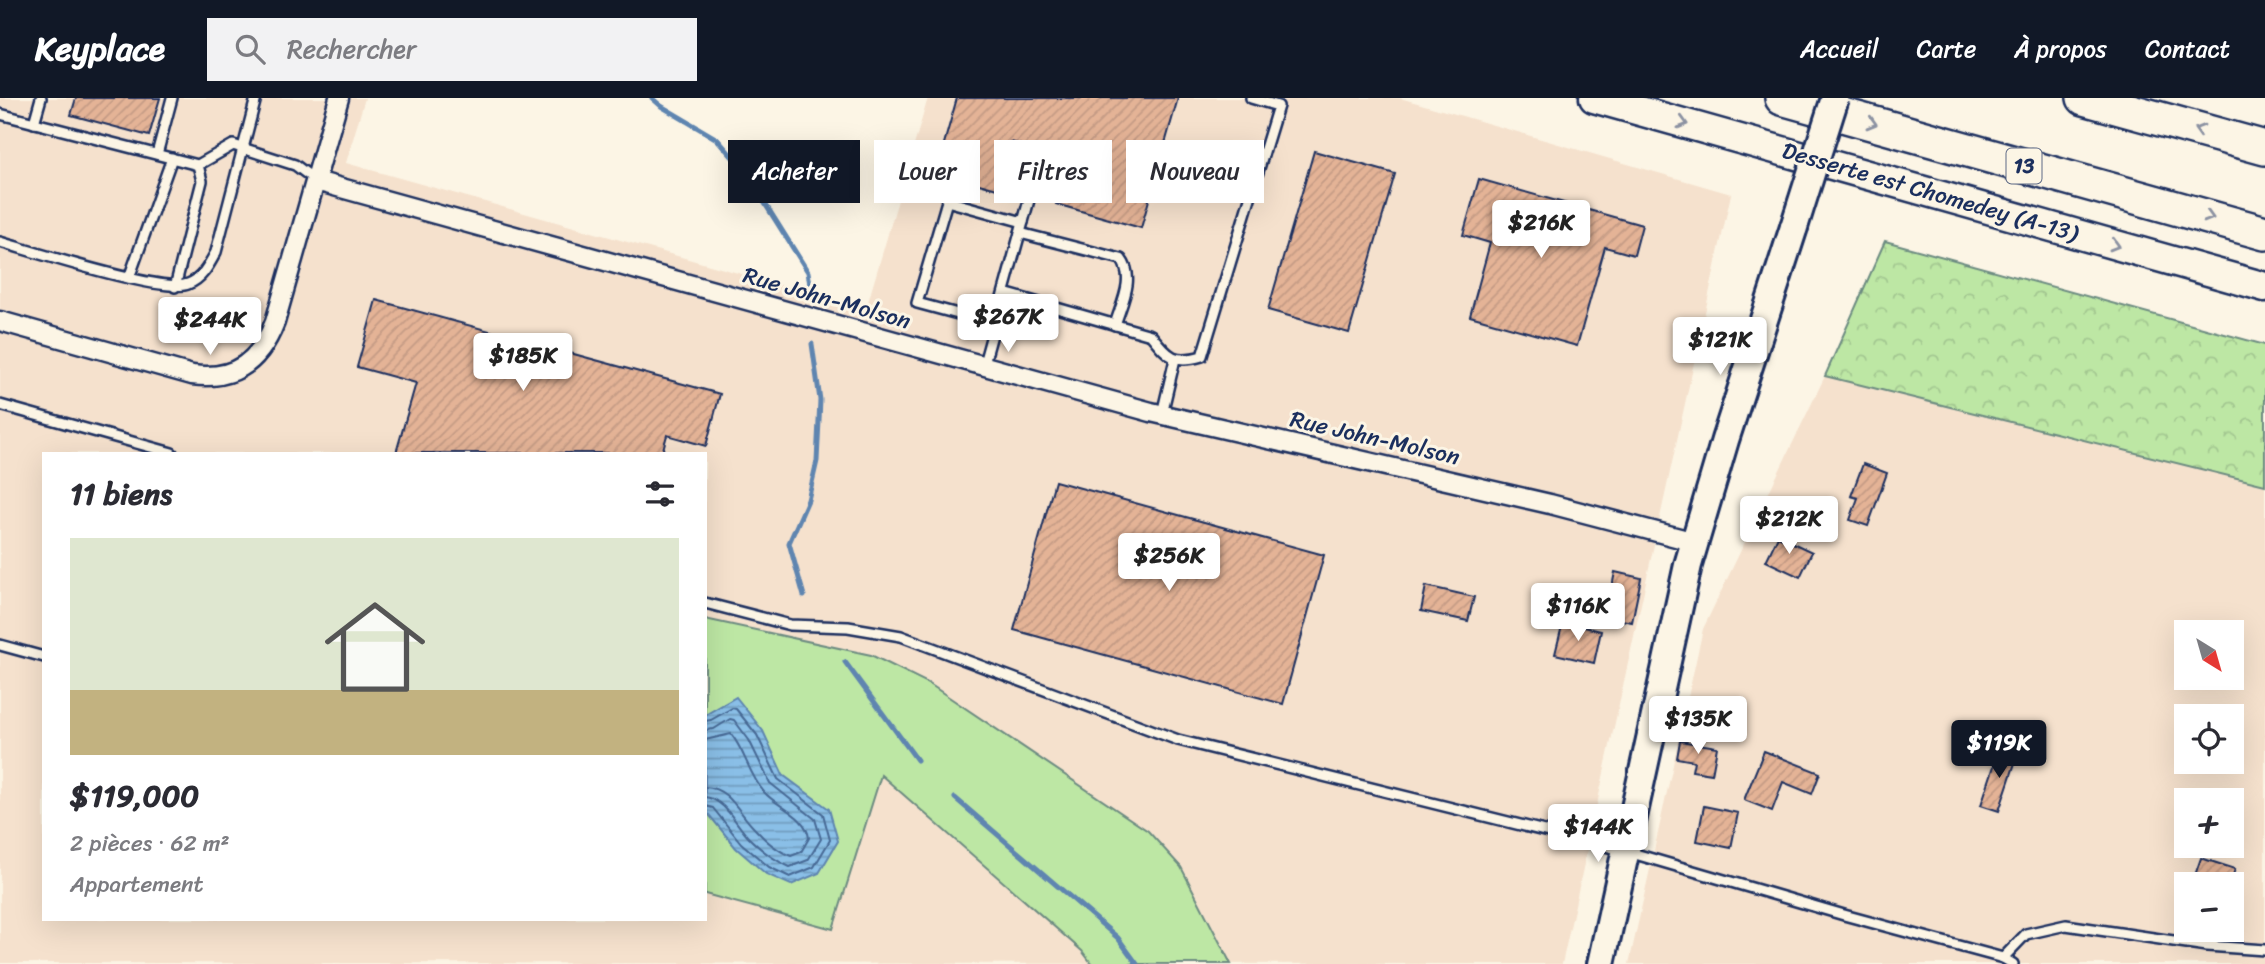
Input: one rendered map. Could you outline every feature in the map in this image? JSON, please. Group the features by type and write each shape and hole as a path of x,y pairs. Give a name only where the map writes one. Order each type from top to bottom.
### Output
{"highway":[{"name":"13","path":"1782,98 2265,233"},
{"path":"2084,98 2265,148"}],"main road":[{"name":"Desserte est Chomedey (A-13)","path":"1594,98 2265,287"}],"street":[{"path":"0,321 192,375 221,376 233,372 254,358 270,336 339,98"},
{"path":"1601,964 1695,542 1738,398 1835,98"},
{"name":"Rue John-Molson","path":"316,181 983,367 1162,414 1550,503 1695,542"}],"lane":[{"path":"34,123 41,98"},
{"path":"157,154 172,98"},
{"path":"0,242 129,278 175,287 185,286 209,267 216,252 256,98"},
{"path":"1004,293 1151,335 1164,351 1175,359 1186,360 1202,356 1278,106 1251,98"},
{"path":"0,114 198,165 233,145 295,165 316,181"},
{"path":"129,278 172,158"},
{"path":"175,287 202,181 198,165"},
{"path":"995,324 917,303 947,201 1023,222"},
{"path":"983,367 1028,203"},
{"path":"1020,233 1121,259 1127,267 1128,280 1115,325"},
{"path":"1162,414 1175,359"},
{"path":"0,405 168,452"},
{"path":"707,604 790,625 848,627 901,636 1178,740 1625,851 2003,958 2013,964"},
{"path":"0,645 42,656"},
{"path":"2003,958 2026,934 2066,925 2207,946 2265,950"}],"shaded area":[{"path":"0,98 365,98 346,163 866,309 897,203 980,203 980,140 916,140 928,98 1400,98 1731,194 1562,964 0,963"},
{"path":"1825,376 2265,485 2265,964 1629,964 1703,629"}],"green space":[{"path":"1885,241 2265,345 2265,485 1825,376"},
{"path":"707,619 871,655 928,683 1148,831 1181,867 1231,964 1092,964 1082,951 881,775 833,929 707,895"}],"water":[{"path":"736,697 763,731 783,775 829,809 838,841 819,873 791,885 766,874 736,848 707,812 707,714"}],"building":[{"path":"76,98 160,98 149,136 71,115"},
{"path":"957,98 1178,98 1166,140 1126,140 1126,203 1148,203 1141,228 1056,204 1112,203 1112,140 994,140 994,188 980,184 980,140 945,140"},
{"path":"1314,151 1395,174 1349,333 1268,310"},
{"path":"1479,179 1642,225 1634,255 1605,247 1577,346 1470,316 1490,243 1463,235"},
{"path":"376,300 720,394 706,446 667,435 662,452 396,452 416,383 357,367"},
{"path":"1863,464 1887,473 1868,526 1850,520 1858,498 1851,496"},
{"path":"1055,481 1324,555 1283,704 1014,630"},
{"path":"1778,536 1812,552 1800,577 1766,561"},
{"path":"1615,572 1641,578 1632,622 1606,617"},
{"path":"1426,586 1474,597 1468,621 1421,611"},
{"path":"1563,622 1601,631 1594,663 1555,654"},
{"path":"1680,741 1717,747 1712,774 1692,771 1694,761 1677,758"},
{"path":"2000,748 2018,754 1999,811 1981,805"},
{"path":"1764,751 1820,773 1812,794 1783,782 1772,811 1744,800"},
{"path":"1704,806 1738,813 1731,848 1697,841"},
{"path":"2201,858 2235,869 2234,872 2196,872"}],"waterway":[{"path":"652,98 717,139 744,170 808,272 812,297"},
{"path":"804,596 789,543 808,500 817,461 820,400 812,344"},
{"path":"845,662 917,760"},
{"path":"955,798 1118,938 1137,964"}]}
